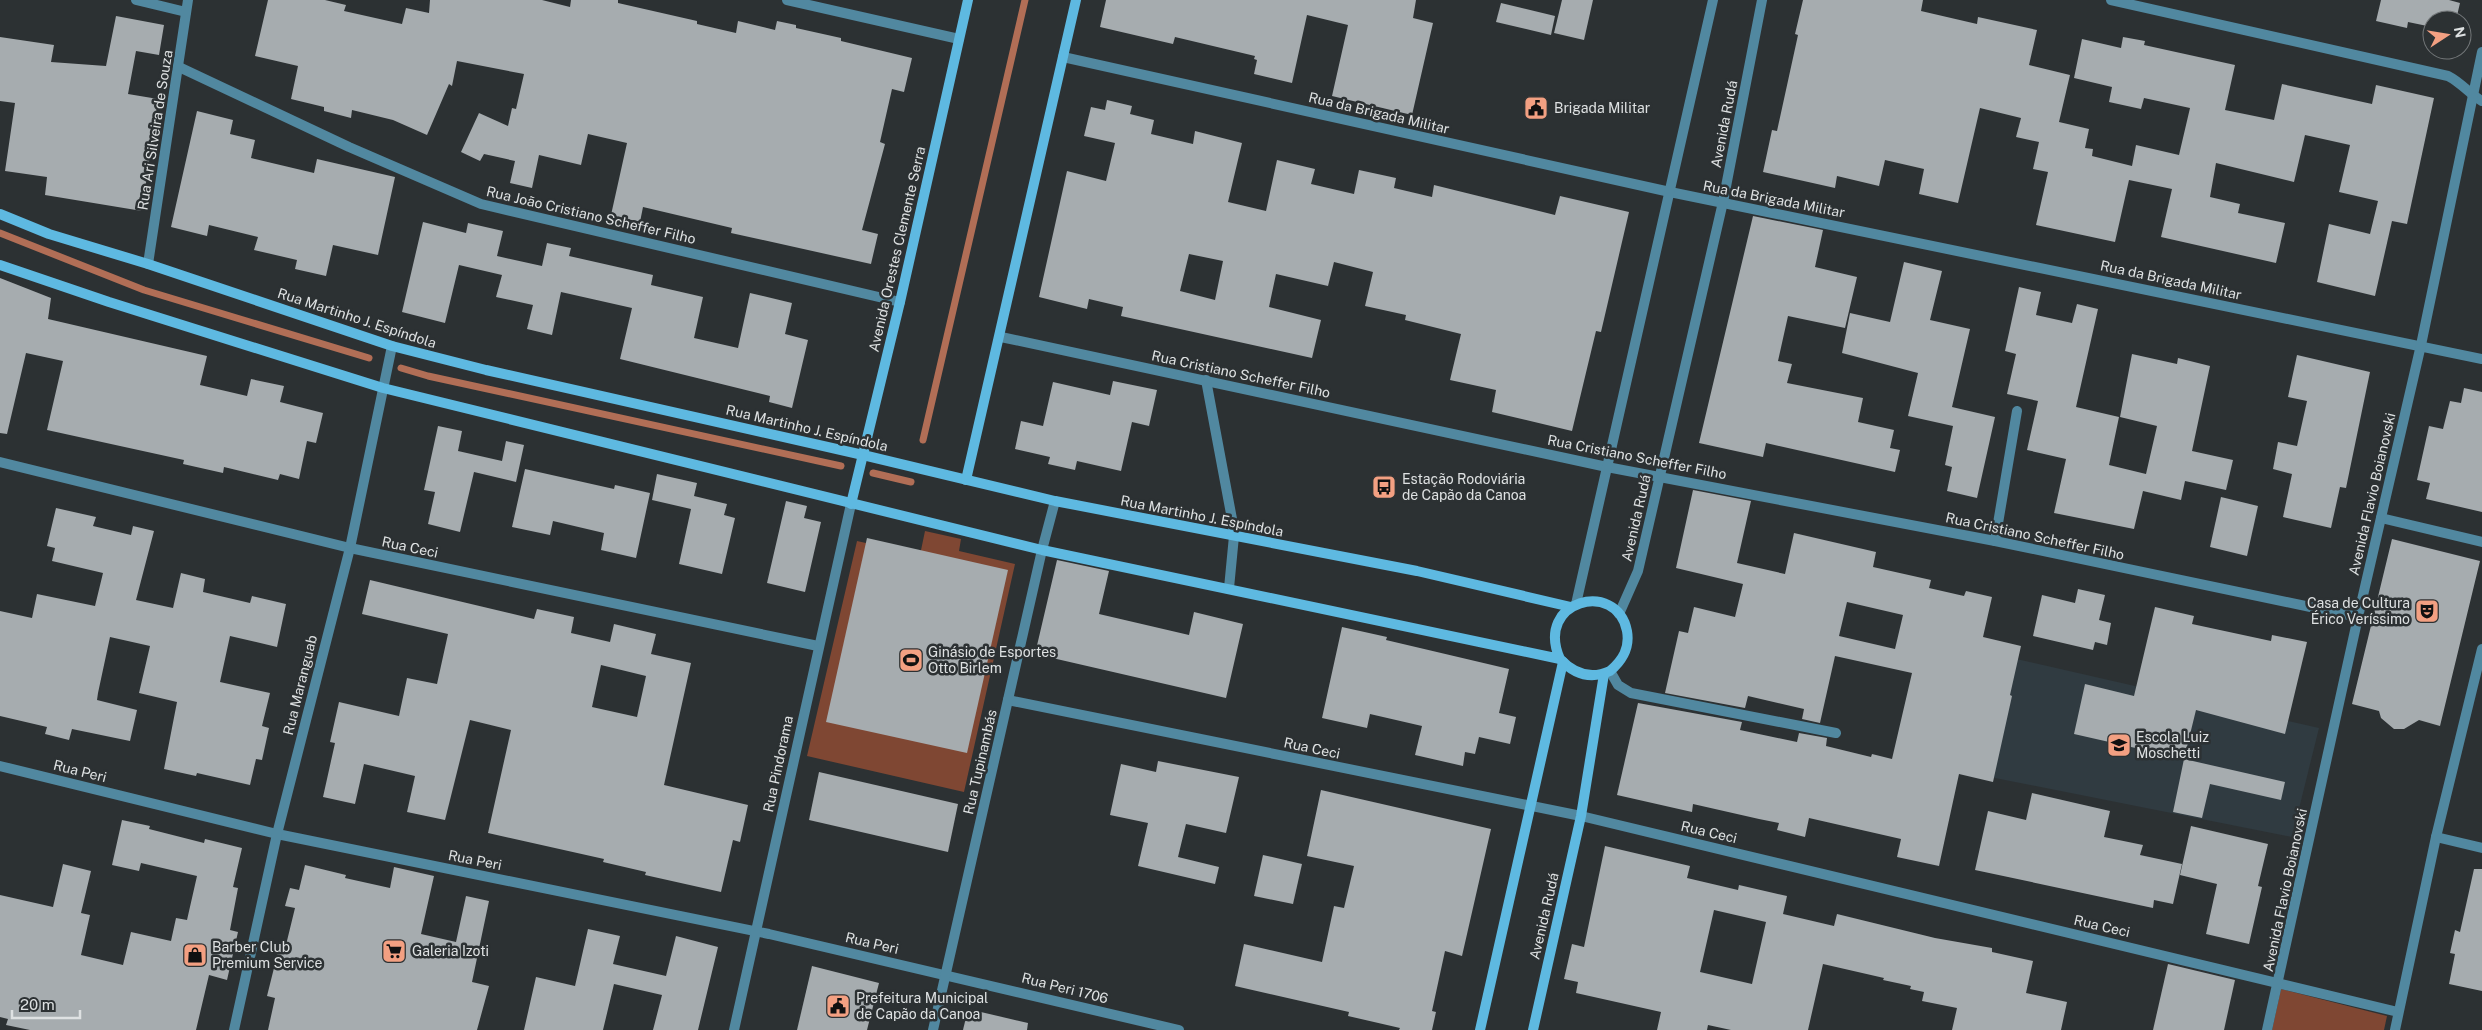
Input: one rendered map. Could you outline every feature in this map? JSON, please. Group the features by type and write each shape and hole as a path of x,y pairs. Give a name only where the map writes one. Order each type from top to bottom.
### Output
{"main road":[{"name":"Avenida Orestes Clemente Serra","path":"851,504 900,302 968,0"},
{"path":"966,480 1001,337 1076,0"},
{"name":"Rua Martinho J. Espíndola","path":"0,214 49,234 148,264 392,346 496,372 863,455 1055,501 1417,571 1574,605 1593,601 1603,603 1619,614"},
{"path":"0,265 109,302 383,388 1042,550 1229,588 1561,661 1577,673 1587,676 1607,673 1626,652 1628,639 1626,626 1619,614"},
{"path":"1480,1030 1531,807 1561,661 1555,648 1554,635 1557,623 1574,605"},
{"name":"Avenida Rudá","path":"1532,1030 1581,816 1607,673"}],"street":[{"path":"136,0 186,12"},
{"name":"Rua Ari Silveira de Souza","path":"148,264 188,0"},
{"path":"787,0 959,39"},
{"path":"1574,605 1713,0"},
{"name":"Avenida Rudá","path":"1619,614 1638,571 1723,202 1762,0"},
{"path":"2111,0 2448,76 2461,83 2478,99"},
{"name":"Avenida Flavio Boianovski","path":"2267,1030 2358,617 2478,99 2482,52"},
{"name":"Rua da Brigada Militar","path":"1064,57 1670,192 2482,359"},
{"name":"Rua João Cristiano Scheffer Filho","path":"179,67 349,147 481,204 900,302"},
{"name":"Rua Cristiano Scheffer Filho","path":"1001,337 1607,467 1660,475 1995,541 2358,617"},
{"name":"Rua Maranguab","path":"234,1030 276,834 350,548 392,346"},
{"path":"1206,380 1234,536 1229,588"},
{"path":"1995,541 2017,411"},
{"name":"Rua Ceci","path":"0,462 350,548 818,646"},
{"name":"Rua Tupinambás","path":"933,1030 1042,550 1055,501"},
{"name":"Rua Pindorama","path":"734,1030 851,504"},
{"path":"2381,518 2482,542"},
{"path":"2395,1030 2436,837 2482,649"},
{"path":"1607,673 1618,685 1631,693 1836,733"},
{"name":"Rua Ceci","path":"1008,700 1581,816 2398,1012"},
{"name":"Rua Peri","path":"0,766 276,834 756,931 946,974"},
{"path":"2436,837 2482,848"},
{"name":"Rua Peri 1706","path":"946,974 1179,1030"}],"shaded area":[{"name":"Ginásio de Esportes Otto Birlem","path":"925,531 961,539 959,551 1015,564 964,792 807,756 857,541 920,555"},
{"name":"Escola Luiz Moschetti","path":"1947,643 2319,728 2292,837 1920,763"},
{"path":"2281,989 2387,1016 2384,1030 2272,1030"}],"building":[{"path":"268,0 325,0 346,5 344,11 402,24 406,8 429,13 430,0 542,0 570,7 571,0 618,0 618,3 697,21 697,24 736,33 738,21 775,30 777,21 796,25 796,28 841,38 841,41 912,58 904,92 892,89 880,142 885,144 862,230 878,234 871,264 731,233 732,228 643,207 640,222 611,215 627,143 588,134 581,165 539,155 532,188 510,183 515,161 484,154 480,161 461,152 479,113 508,126 512,108 516,109 524,74 457,61 452,86 449,84 427,135 393,120 352,110 351,118 324,111 324,107 291,99 298,66 255,56"},
{"path":"1106,0 1416,0 1413,18 1433,23 1412,115 1332,96 1348,25 1307,15 1292,83 1254,74 1257,60 1254,59 1255,56 1175,37 1173,44 1100,27"},
{"path":"1562,0 1593,0 1584,40 1554,33"},
{"path":"1803,0 1923,0 1921,11 1977,24 1978,17 2037,30 2029,65 2070,75 2059,122 2089,129 2085,148 2093,149 2092,156 2132,166 2136,145 2179,155 2190,108 2144,98 2141,109 2109,102 2112,87 2074,78 2082,39 2121,48 2123,37 2145,41 2144,45 2235,65 2225,110 2274,120 2282,84 2372,104 2376,85 2434,98 2407,224 2392,221 2375,296 2317,282 2329,224 2370,234 2378,201 2339,192 2350,145 2305,135 2294,182 2216,163 2210,197 2240,204 2238,213 2285,223 2276,263 2161,237 2172,189 2129,180 2115,242 2036,225 2048,172 2033,169 2039,142 2016,137 2021,118 1980,108 1958,203 1919,194 1924,169 1885,160 1879,186 1837,176 1835,188 1763,172 1772,130 1777,131 1798,35 1795,34"},
{"path":"2381,0 2449,0 2460,3 2458,10 2422,10 2422,25 2408,22 2407,28 2376,21"},
{"path":"1501,3 1555,16 1551,35 1496,22"},
{"path":"116,16 164,25 159,55 136,51 128,94 158,99 142,211 45,195 47,177 5,171 15,103 0,101 0,37 54,45 51,62 106,66"},
{"path":"1107,100 1132,106 1130,114 1154,120 1151,134 1193,144 1195,131 1242,143 1228,202 1266,211 1277,160 1315,169 1311,184 1354,194 1359,170 1396,178 1394,188 1432,197 1434,185 1555,215 1560,196 1629,212 1601,332 1596,331 1572,431 1492,412 1496,390 1450,380 1461,334 1405,320 1406,315 1365,306 1373,272 1334,262 1328,286 1276,274 1269,307 1321,320 1312,358 1121,316 1123,307 1089,299 1087,309 1039,297 1067,171 1106,181 1115,143 1084,136 1091,107 1105,110","holes":["1189,254 1223,261 1215,300 1180,291"]},
{"path":"197,111 233,120 230,134 255,140 251,158 314,173 317,159 395,177 378,255 333,245 326,276 295,269 297,260 254,250 258,237 209,225 207,236 171,227"},
{"path":"1753,216 1823,230 1815,267 1857,277 1845,328 1788,316 1778,361 1792,364 1787,383 1863,398 1858,422 1894,430 1890,448 1900,450 1895,472 1766,443 1763,457 1699,443"},
{"path":"423,222 466,233 468,223 503,231 497,256 542,266 547,243 571,248 569,256 653,275 651,285 703,297 694,338 738,348 750,293 792,303 785,334 808,340 792,408 769,402 770,396 620,359 632,308 561,292 552,335 527,329 533,305 496,297 502,275 459,265 445,323 402,312"},
{"path":"1904,262 1942,271 1930,320 1970,329 1952,407 1995,417 1977,498 1947,491 1952,467 1945,465 1953,426 1908,416 1918,373 1842,353 1850,313 1890,322"},
{"path":"0,278 51,298 48,319 207,356 200,385 247,396 251,379 284,386 280,402 323,413 316,443 307,441 299,479 280,474 278,480 224,467 223,473 183,464 184,460 47,430 63,361 26,353 7,434 0,433"},
{"path":"2019,287 2041,292 2036,315 2072,323 2077,304 2098,309 2076,407 2119,417 2109,465 2146,474 2157,426 2120,417 2132,354 2177,364 2178,358 2210,366 2192,451 2233,460 2226,490 2185,481 2181,500 2143,491 2134,529 2054,513 2066,459 2027,450 2038,401 2007,394 2016,354 2005,351"},
{"path":"2297,355 2370,372 2346,488 2340,487 2331,528 2283,517 2292,474 2273,469 2278,442 2297,446 2307,401 2288,397"},
{"path":"1113,381 1157,390 1149,426 1132,422 1121,471 1077,461 1075,470 1048,464 1050,457 1015,449 1021,421 1043,426 1053,382 1110,395"},
{"path":"2464,388 2482,392 2482,512 2426,499 2430,483 2417,480 2429,426 2443,429 2450,401 2461,403"},
{"path":"438,426 462,431 458,451 502,461 506,441 524,445 516,482 474,472 460,532 428,524 435,492 424,490"},
{"path":"525,469 614,489 615,485 650,493 636,558 601,550 604,533 553,521 550,535 512,527"},
{"path":"657,474 697,483 694,496 727,504 724,515 735,518 722,574 679,564 691,509 652,500"},
{"path":"1693,490 1751,501 1737,563 1785,574 1794,533 1876,552 1873,567 1931,580 1929,588 1964,596 1966,591 1992,597 1983,637 2021,646 2010,695 2012,696 1993,782 1959,774 1939,866 1897,857 1901,839 1809,818 1805,837 1777,830 1779,823 1693,804 1692,812 1617,795 1638,703 1742,722 1740,730 1797,742 1799,733 1827,738 1826,746 1871,757 1872,754 1892,759 1912,673 1835,656 1820,723 1802,719 1804,709 1748,696 1745,708 1665,693 1679,631 1688,633 1694,607 1735,617 1743,584 1676,568","holes":["1847,602 1903,615 1895,649 1839,636"]},
{"path":"2221,497 2258,506 2247,556 2210,547"},
{"path":"786,501 807,506 804,518 821,522 805,592 767,583"},
{"path":"56,508 96,517 93,526 131,535 133,526 154,531 136,600 173,608 181,573 205,579 203,592 250,603 252,596 286,604 277,647 230,636 220,682 270,693 262,726 269,728 262,760 256,759 250,785 197,773 196,776 164,769 177,702 139,693 150,646 110,637 98,693 97,700 137,710 130,741 72,729 69,740 45,734 47,727 0,716 0,611 32,618 37,594 95,606 103,573 52,561 55,548 47,546"},
{"name":"Ginásio de Esportes Otto Birlem","path":"867,538 1008,570 967,753 826,722"},
{"path":"2392,539 2480,561 2440,726 2419,720 2404,729 2394,729 2381,718 2379,711 2352,704"},
{"path":"1057,560 1109,571 1099,614 1189,635 1194,612 1243,624 1226,698 1035,654"},
{"path":"370,580 534,619 537,609 574,617 571,633 610,642 614,624 656,634 651,654 691,663 664,785 748,805 740,842 733,840 721,892 645,875 646,872 603,862 604,859 488,833 511,730 470,720 445,820 407,812 415,776 364,764 355,804 323,797 335,743 330,742 339,702 399,716 407,678 437,684 448,634 362,614","holes":["601,665 646,676 637,717 592,707"]},
{"path":"2078,589 2105,595 2099,620 2111,623 2107,645 2095,642 2093,650 2033,636 2042,595 2075,603"},
{"path":"2155,607 2194,616 2192,624 2271,641 2272,635 2307,642 2285,734 2196,710 2184,759 2074,734 2085,684 2134,696"},
{"path":"1342,627 1387,637 1386,640 1509,669 1499,713 1516,717 1510,744 1479,737 1475,754 1465,752 1463,766 1415,755 1422,726 1370,714 1367,728 1322,718"},
{"path":"2184,759 2285,782 2281,800 2210,784 2202,818 2173,812"},
{"path":"1158,761 1239,777 1226,833 1186,824 1178,857 1219,867 1215,884 1138,866 1148,823 1110,815 1121,764 1156,772"},
{"path":"819,772 958,804 948,852 809,820"},
{"path":"1321,790 1491,829 1462,956 1445,951 1432,1011 1436,1012 1432,1030 1399,1030 1400,1028 1348,1016 1349,1012 1235,986 1244,944 1322,962 1334,906 1344,908 1354,866 1307,856"},
{"path":"2032,793 2110,811 2104,837 2143,845 2140,855 2182,864 2173,904 2154,900 2153,908 1975,870 1988,811 2026,820"},
{"path":"122,820 150,826 149,829 204,843 205,839 242,848 233,887 238,888 230,930 238,932 227,980 209,975 196,1030 30,1030 6,1025 8,1019 0,1017 0,895 53,907 63,864 91,871 81,913 90,915 81,955 123,965 131,932 171,941 176,918 187,920 197,876 141,863 139,871 112,865"},
{"path":"2191,826 2268,844 2258,886 2262,887 2249,944 2206,934 2217,884 2180,875"},
{"path":"1605,846 1690,866 1687,878 1738,890 1739,885 1787,896 1783,914 1834,926 1837,914 1935,938 1992,948 1992,952 2033,961 2026,993 2067,1002 2061,1030 1952,1030 1957,1008 1922,1001 1924,992 1910,989 1911,986 1823,964 1808,1030 1731,1030 1708,1025 1707,1030 1657,1030 1661,1012 1576,993 1578,982 1564,979 1572,944 1584,947","holes":["1714,910 1766,922 1752,984 1700,972"]},
{"path":"1263,855 1302,864 1293,904 1254,896"},
{"path":"305,865 346,875 345,878 390,888 394,867 434,876 421,934 456,942 466,896 489,901 472,982 489,986 477,1030 268,1030 275,998 267,996 279,948 285,949 295,908 285,906 290,888 299,890"},
{"path":"2474,869 2482,869 2482,991 2449,984 2455,954 2450,953 2455,930 2460,932"},
{"path":"588,929 620,936 613,964 666,976 676,936 718,947 698,1030 653,1030 662,995 614,984 603,1030 524,1030 536,977 575,986"},
{"path":"2168,964 2235,980 2224,1030 2153,1030"},
{"name":"Prefeitura Municipal de Capão da Canoa","path":"812,966 879,983 867,1030 797,1030"},
{"path":"968,1009 1028,1023 1027,1030 963,1030"}],"waterway":[{"path":"923,440 1025,0"},
{"path":"0,233 144,290 369,358"},
{"path":"401,368 428,376 841,466"},
{"path":"873,473 911,482"}],"place":[{"name":"Brigada Militar","path":"1536,108"},
{"name":"Estação Rodoviária de Capão da Canoa","path":"1384,487"},
{"name":"Casa de Cultura Érico Veríssimo","path":"2427,611"},
{"name":"Ginásio de Esportes Otto Birlem","path":"911,660"},
{"name":"Escola Luiz Moschetti","path":"2119,745"},
{"name":"Galeria Izoti","path":"394,951"},
{"name":"Barber Club Premium Service","path":"195,955"},
{"name":"Prefeitura Municipal de Capão da Canoa","path":"838,1006"}]}
